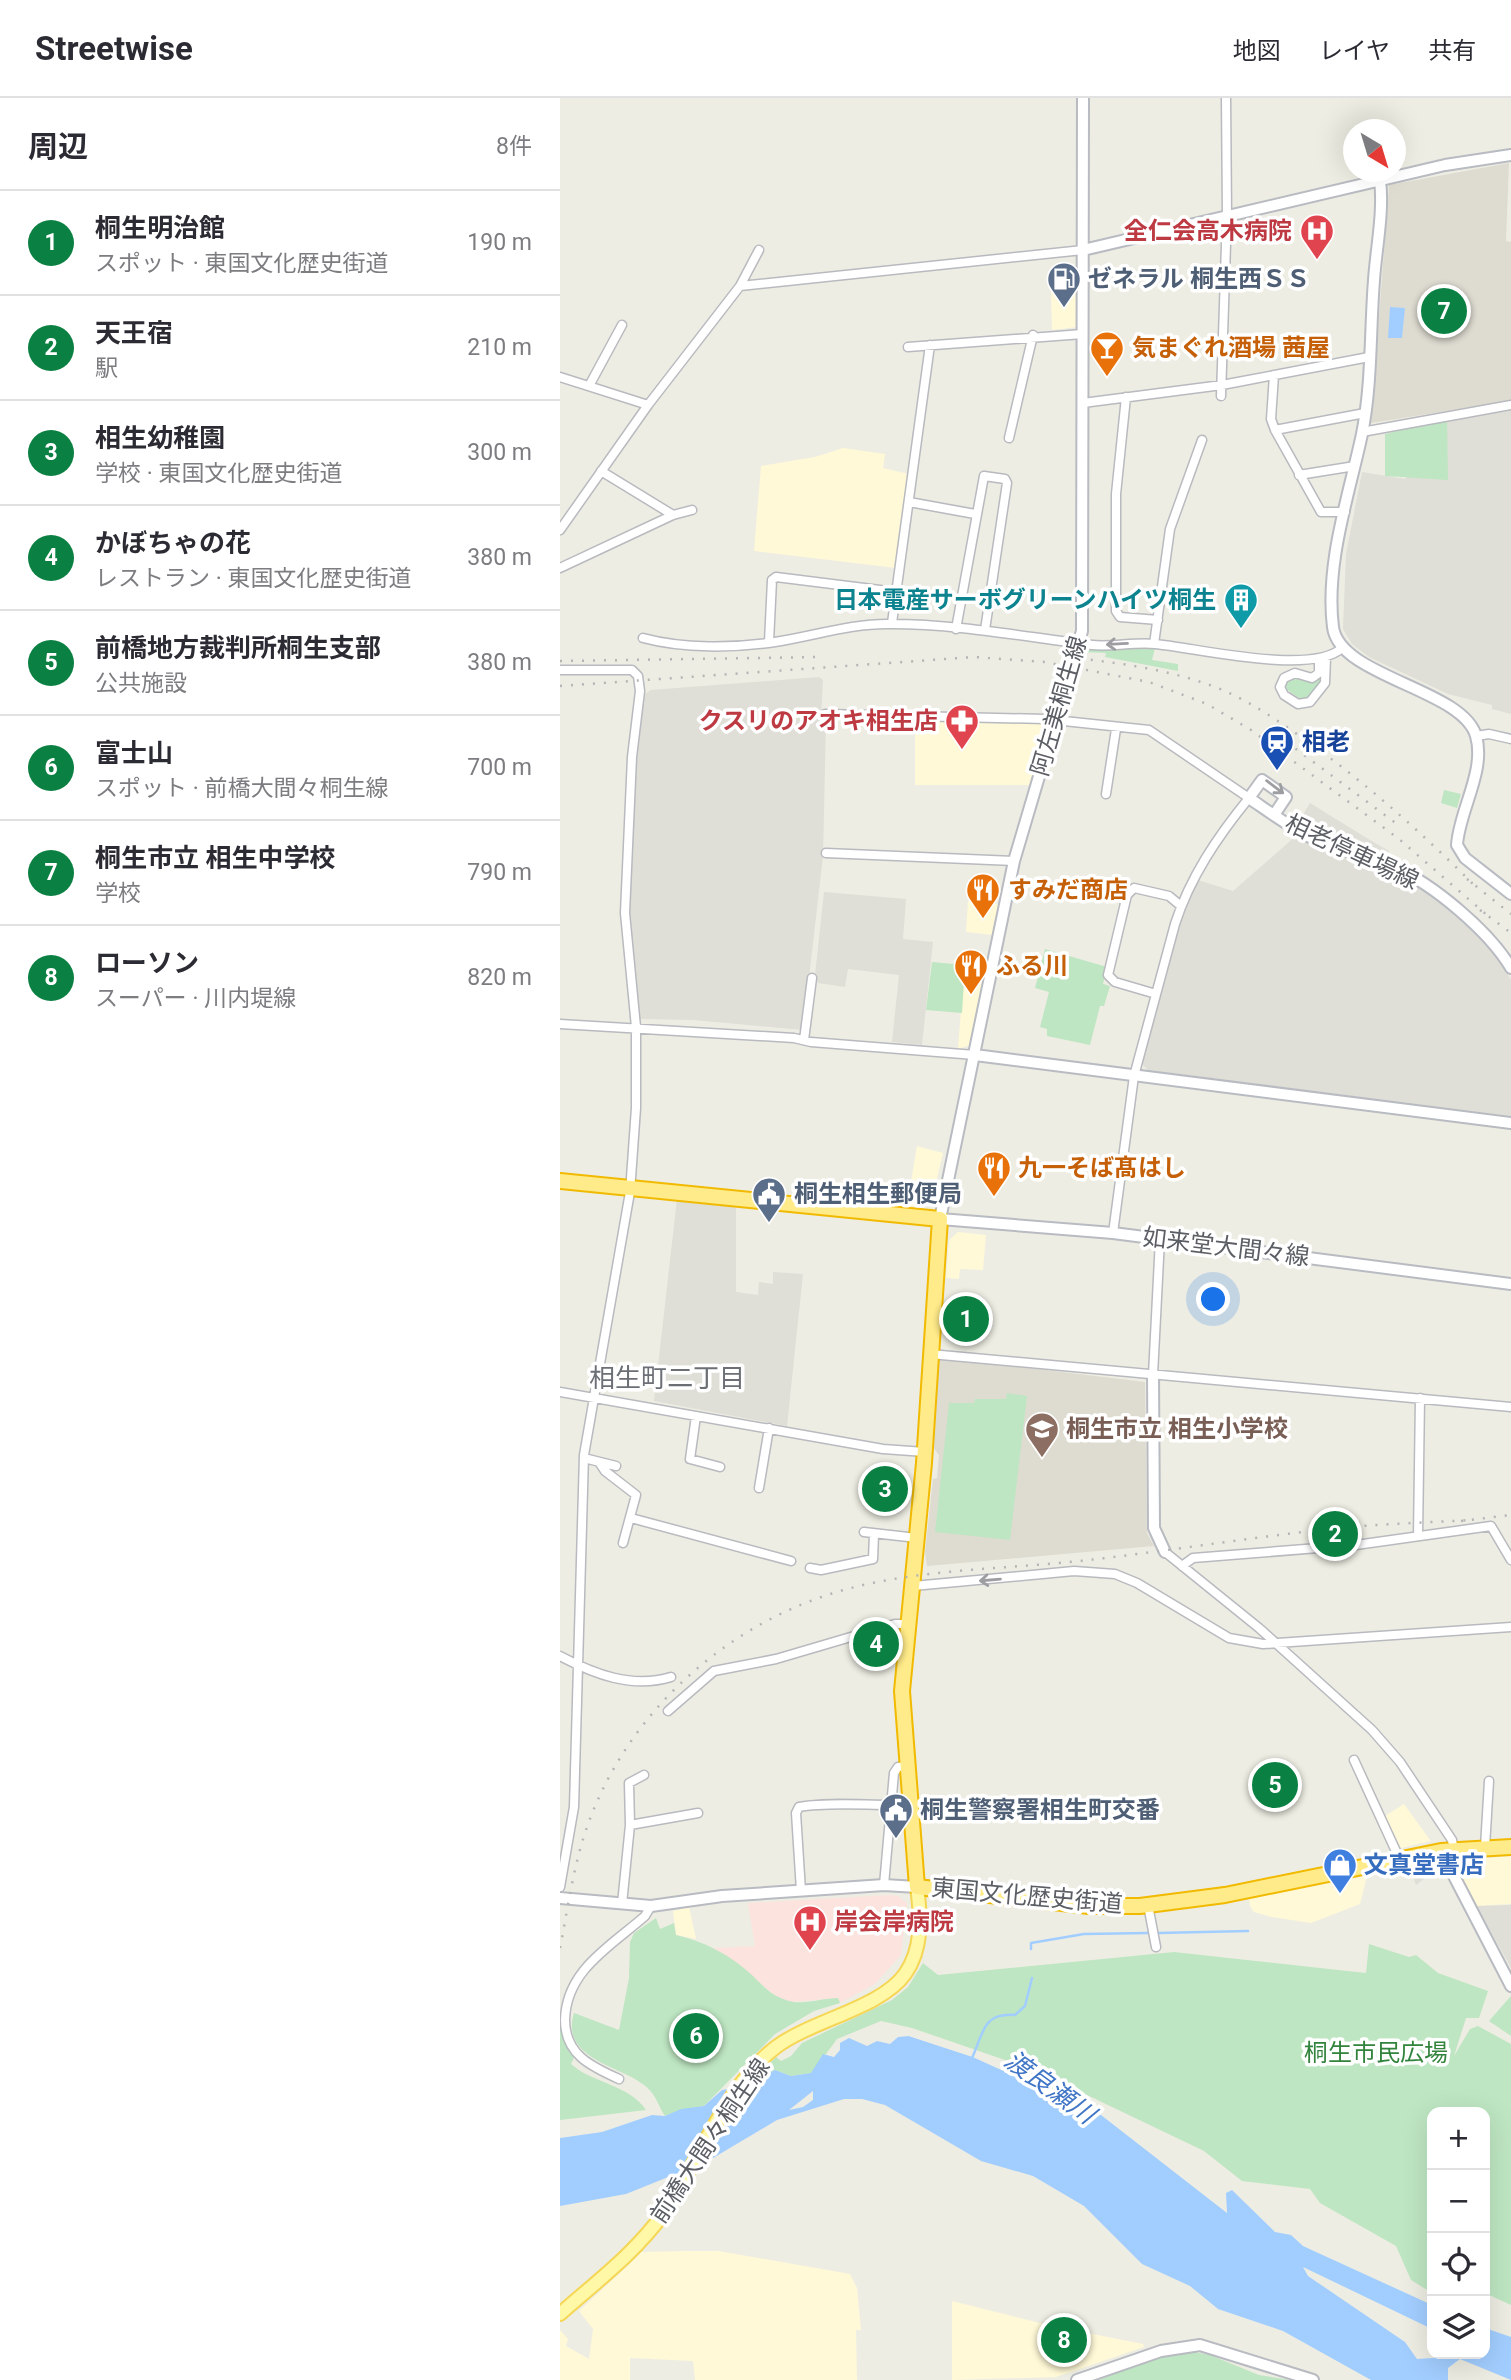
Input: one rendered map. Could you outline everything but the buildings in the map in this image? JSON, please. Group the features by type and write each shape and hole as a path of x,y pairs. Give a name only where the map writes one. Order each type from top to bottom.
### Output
{"highway":[{"path":"560,1181 940,1219"},
{"name":"東国文化歴史街道","path":"940,1219 925,1452 901,1710 917,1887 1089,1906 1148,1905 1225,1895 1447,1850 1511,1847"}],"main road":[{"name":"前橋大間々桐生線","path":"560,2314 630,2253 663,2213 757,2064 790,2037 875,1998 900,1981 918,1944 917,1887"}],"street":[{"name":"阿左美桐生線","path":"940,1219 1014,861 1079,642 1084,591 1083,98"},
{"path":"1220,396 1227,214 1226,98"},
{"path":"1406,174 1463,161 1511,155"},
{"path":"740,286 1083,250 1371,182"},
{"path":"1380,182 1366,413 1335,568 1335,635 1342,648 1362,662 1452,710 1468,723 1476,736 1474,772 1457,845 1465,858 1511,894"},
{"path":"560,530 648,405 740,286 759,250"},
{"path":"589,386 622,325"},
{"path":"908,347 1033,335 1083,334"},
{"path":"1009,438 1033,335"},
{"path":"891,624 930,345"},
{"path":"1083,403 1222,385 1369,357"},
{"path":"1274,375 1271,419 1275,430 1321,512 1345,512"},
{"path":"560,377 648,405"},
{"path":"1126,397 1116,494 1116,611 1120,617 1158,620"},
{"path":"1362,432 1511,405"},
{"path":"1275,430 1366,413"},
{"path":"1154,644 1171,529 1202,440"},
{"path":"1299,475 1355,466"},
{"path":"601,471 673,515"},
{"path":"957,629 983,476 1007,481 985,630"},
{"path":"909,502 975,514"},
{"path":"560,568 602,551 673,515 692,510"},
{"path":"769,642 772,580 775,577 896,592"},
{"path":"643,638 667,644 769,642 891,624 985,630 1079,642 1154,644 1249,657 1323,659 1342,648"},
{"path":"1323,659 1325,683 1310,702 1298,704 1284,695 1280,687 1284,678 1295,673 1312,678 1319,673 1323,659"},
{"path":"560,670 627,669 637,673 639,680 625,874 625,913 636,1027 636,1108 630,1187 584,1458 574,1807 560,1888"},
{"path":"825,714 1057,720 1116,729 1149,730 1249,798"},
{"path":"1106,794 1116,729"},
{"path":"1476,736 1489,734 1511,739"},
{"path":"1113,1233 1134,1076 1181,906 1210,850 1262,780 1266,780 1286,797 1274,815"},
{"name":"相老停車場線","path":"1249,798 1318,841 1390,866 1415,878 1485,932 1511,968"},
{"path":"826,853 1014,861"},
{"path":"1156,994 1115,982 1108,975 1126,895 1134,888 1169,896 1181,906"},
{"path":"804,1040 808,1030 812,978"},
{"path":"560,1024 636,1027 975,1055 1511,1124"},
{"name":"如来堂大間々線","path":"940,1219 1113,1233 1511,1284"},
{"path":"1160,1239 1153,1375 1154,1528 1165,1552 1274,1643 1386,1744 1452,1840 1447,1850 1511,1986"},
{"path":"930,1354 1511,1408"},
{"path":"560,1392 883,1449 925,1452"},
{"path":"1418,1536 1420,1398"},
{"path":"696,1416 690,1459 720,1467"},
{"path":"759,1488 769,1428"},
{"path":"584,1458 616,1466"},
{"path":"599,1462 605,1471 636,1495 623,1543"},
{"path":"631,1518 791,1561"},
{"path":"1182,1566 1193,1558 1312,1550 1491,1526 1511,1560"},
{"path":"864,1532 917,1538"},
{"path":"810,1568 821,1570 873,1559 874,1534"},
{"path":"914,1586 1090,1571 1122,1576 1229,1638 1246,1642 1274,1643 1511,1627"},
{"path":"668,1711 714,1671 776,1659 895,1624 909,1624"},
{"path":"560,1656 624,1681 671,1677"},
{"path":"1354,1760 1400,1860"},
{"path":"884,1885 894,1773 898,1768 907,1766"},
{"path":"622,1904 630,1825 629,1783 644,1775"},
{"path":"1485,1847 1489,1781"},
{"path":"802,1891 796,1813 799,1807 824,1803 842,1807 890,1805"},
{"path":"630,1825 698,1813"},
{"path":"560,1898 651,1906 700,1897 884,1885 917,1887"},
{"path":"1148,1905 1157,1947"},
{"path":"618,2079 589,2065 569,2045 565,2038 566,2006 572,1986 579,1975 645,1916 651,1906"},
{"path":"1077,2380 1161,2351 1200,2345 1313,2380"}],"shaded area":[{"path":"1509,163 1506,241 1511,242 1511,401 1371,423 1389,185"},
{"name":"ゼネラル 桐生西ＳＳ","path":"1077,290 1077,327 1052,330 1051,291"},
{"path":"1511,409 1511,714 1492,709 1492,705 1448,694 1369,657 1352,644 1343,629 1346,554 1362,472 1405,479 1447,419"},
{"path":"843,448 885,454 883,468 909,474 896,568 754,551 761,466 815,457"},
{"path":"819,677 823,680 821,717 826,718 823,856 803,1030 694,1020 640,1019 627,918 637,734 645,694 651,690"},
{"path":"915,720 1044,722 1047,725 1029,785 915,785"},
{"path":"1310,803 1389,851 1384,857 1306,828 1298,823"},
{"path":"1297,835 1306,841 1398,872 1482,935 1511,980 1511,1116 1148,1070 1142,1064 1174,942 1186,903 1198,880 1233,891"},
{"path":"824,892 906,899 903,939 933,942 922,1045 892,1042 899,975 848,969 845,987 818,983 815,975"},
{"path":"968,901 999,904 993,935 966,932"},
{"path":"965,959 987,964 970,1045 958,1049"},
{"path":"917,1146 943,1153 932,1199 922,1207 907,1206"},
{"path":"677,1199 736,1206 736,1292 758,1295 759,1282 773,1284 773,1272 803,1274 787,1426 654,1401"},
{"path":"958,1232 986,1235 983,1270 960,1269 959,1279 946,1278 949,1240"},
{"name":"桐生市立 相生小学校","path":"938,1357 1145,1382 1147,1533 1154,1546 927,1566 925,1552 933,1479 937,1478 939,1455 933,1447"},
{"path":"1404,1804 1431,1841 1401,1848 1385,1816"},
{"path":"1511,1856 1511,1904 1477,1906 1453,1861"},
{"path":"1426,1864 1438,1868 1416,1885 1413,1877 1407,1879 1402,1869"},
{"path":"1367,1876 1360,1904 1311,1923 1254,1912 1250,1906 1249,1898"},
{"name":"岸会岸病院","path":"898,1896 907,1903 901,1955 875,1984 840,2003 838,1998 792,2002 777,1997 713,1948 755,1946 748,1903"},
{"path":"1511,1905 1511,1968 1477,1906"},
{"path":"689,1907 696,1939 676,1935 673,1911"},
{"path":"719,2251 850,2274 857,2288 861,2330 856,2330 857,2380 695,2380 693,2361 630,2358 630,2380 560,2380 560,2330 568,2339 566,2346 589,2359 593,2329 579,2311 642,2252"},
{"path":"952,2301 1044,2324 1046,2329 1051,2330 1052,2326 1143,2344 1144,2347 1056,2377 952,2380"}],"green space":[{"path":"1447,419 1448,480 1385,476 1385,434"},
{"path":"1086,648 1155,648 1152,660 1178,664 1178,671 1105,657 1106,653 1082,652"},
{"path":"1323,669 1320,684 1309,699 1302,700 1286,689 1287,682 1296,677 1314,682"},
{"path":"1444,790 1461,794 1457,808 1441,803"},
{"path":"1045,949 1107,967 1103,984 1110,986 1104,1006 1100,1006 1090,1045 1047,1036 1047,1029 1040,1027 1049,992 1035,988"},
{"path":"932,962 965,965 962,1013 926,1010"},
{"path":"1007,1393 1027,1396 1010,1540 935,1532 949,1403 974,1403 975,1399 1006,1399"},
{"path":"656,1918 660,1929 674,1923 676,1935 707,1945 727,1956 778,1997 801,2002 838,1998 840,2003 814,2011 775,2034 704,2106 665,2116 654,2096 644,2085 583,2051 572,2028 574,2013 619,2030 629,1978 630,1942 634,1933"},
{"name":"桐生市民広場","path":"1369,1944 1409,1957 1416,1955 1438,1973 1488,1991 1479,2018 1466,2018 1454,2056 1470,2029 1478,2026 1511,2044 1511,2305 1490,2295 1490,2107 1427,2107 1427,2290 1411,2280 1396,2246 1320,2203 1310,2189 1242,2181 1204,2151 1037,2071 912,2028 881,2021 837,2039 812,2073 791,2076 775,2070 765,2075 765,2068 776,2057 781,2061 791,2056 802,2043 892,2000 908,1987 923,1963 938,1975 1174,1952 1366,1973"},
{"path":"1511,1997 1511,2036 1489,2021"},
{"path":"560,2027 577,2051 571,2064 589,2076 621,2089 646,2110 560,2120"},
{"path":"1189,2351 1210,2355 1259,2375 1290,2380 1099,2380 1151,2360"}],"water":[{"path":"1390,307 1405,308 1402,338 1388,338"},
{"path":"909,2036 973,2057 1101,2115 1227,2213 1226,2193 1232,2190 1275,2232 1291,2235 1303,2246 1427,2303 1427,2327 1303,2267 1308,2276 1405,2342 1417,2359 1460,2359 1448,2368 1448,2380 1371,2380 1283,2331 1218,2309 1190,2286 1142,2264 1084,2206 1033,2176 981,2161 885,2105 862,2099 844,2099 777,2120 708,2161 626,2194 560,2206 560,2138 602,2132 652,2115 665,2116 681,2109 704,2106 722,2090 761,2083 765,2075 775,2070 791,2076 811,2073 823,2054 834,2057 840,2050 840,2043 849,2038 867,2046 877,2041 890,2044 898,2037","holes":["813,2091 813,2100 803,2107 789,2110"]},
{"path":"1490,2330 1511,2337 1511,2380 1460,2359 1490,2359"}],"pier":[{"path":"910,2033 974,2054 1051,2088 1055,2094 973,2057 909,2036"},
{"path":"754,2080 704,2165 676,2177 732,2084"}],"waterway":[{"path":"1158,1933 1248,1931"},
{"path":"1031,1949 1031,1943 1084,1934 1149,1933"},
{"path":"972,2058 982,2032 990,2021 1004,2015 1015,2015 1025,2006 1032,1978"}],"railway":[{"path":"560,661 821,657"},
{"path":"560,686 974,657 1045,662 1149,682 1207,704 1251,730 1399,839 1488,916"},
{"path":"1069,657 1161,671 1228,692 1274,719 1351,774 1413,827 1473,884"},
{"path":"1269,729 1401,827"},
{"path":"1467,879 1511,914"},
{"path":"1480,910 1511,933"},
{"path":"1461,1521 1511,1515"},
{"path":"560,1948 574,1872 587,1827 605,1784 629,1745 657,1708 689,1675 726,1646 765,1622 807,1602 851,1588 907,1577 1080,1561 1339,1528 1471,1520"}],"place":[{"name":"全仁会高木病院","path":"1317,261"},
{"name":"ゼネラル 桐生西ＳＳ","path":"1064,309"},
{"name":"桐生市立 相生中学校","path":"1444,311"},
{"name":"気まぐれ酒場 茜屋","path":"1107,378"},
{"name":"日本電産サーボグリーンハイツ桐生","path":"1241,630"},
{"name":"クスリのアオキ相生店","path":"962,751"},
{"name":"相老","path":"1277,772"},
{"name":"すみだ商店","path":"983,920"},
{"name":"ふる川","path":"971,996"},
{"name":"九一そば髙はし","path":"994,1198"},
{"name":"桐生相生郵便局","path":"769,1224"},
{"name":"桐生明治館","path":"966,1319"},
{"name":"桐生市立 相生小学校","path":"1042,1459"},
{"name":"相生幼稚園","path":"885,1489"},
{"name":"天王宿","path":"1335,1534"},
{"name":"かぼちゃの花","path":"876,1644"},
{"name":"前橋地方裁判所桐生支部","path":"1275,1785"},
{"name":"桐生警察署相生町交番","path":"896,1840"},
{"name":"文真堂書店","path":"1340,1895"},
{"name":"岸会岸病院","path":"810,1952"},
{"name":"富士山","path":"696,2036"},
{"name":"ローソン","path":"1064,2340"}],"district":[{"name":"相生町二丁目","path":"667,1378"}],"water label":[{"name":"渡良瀬川","path":"1050,2087"}]}
